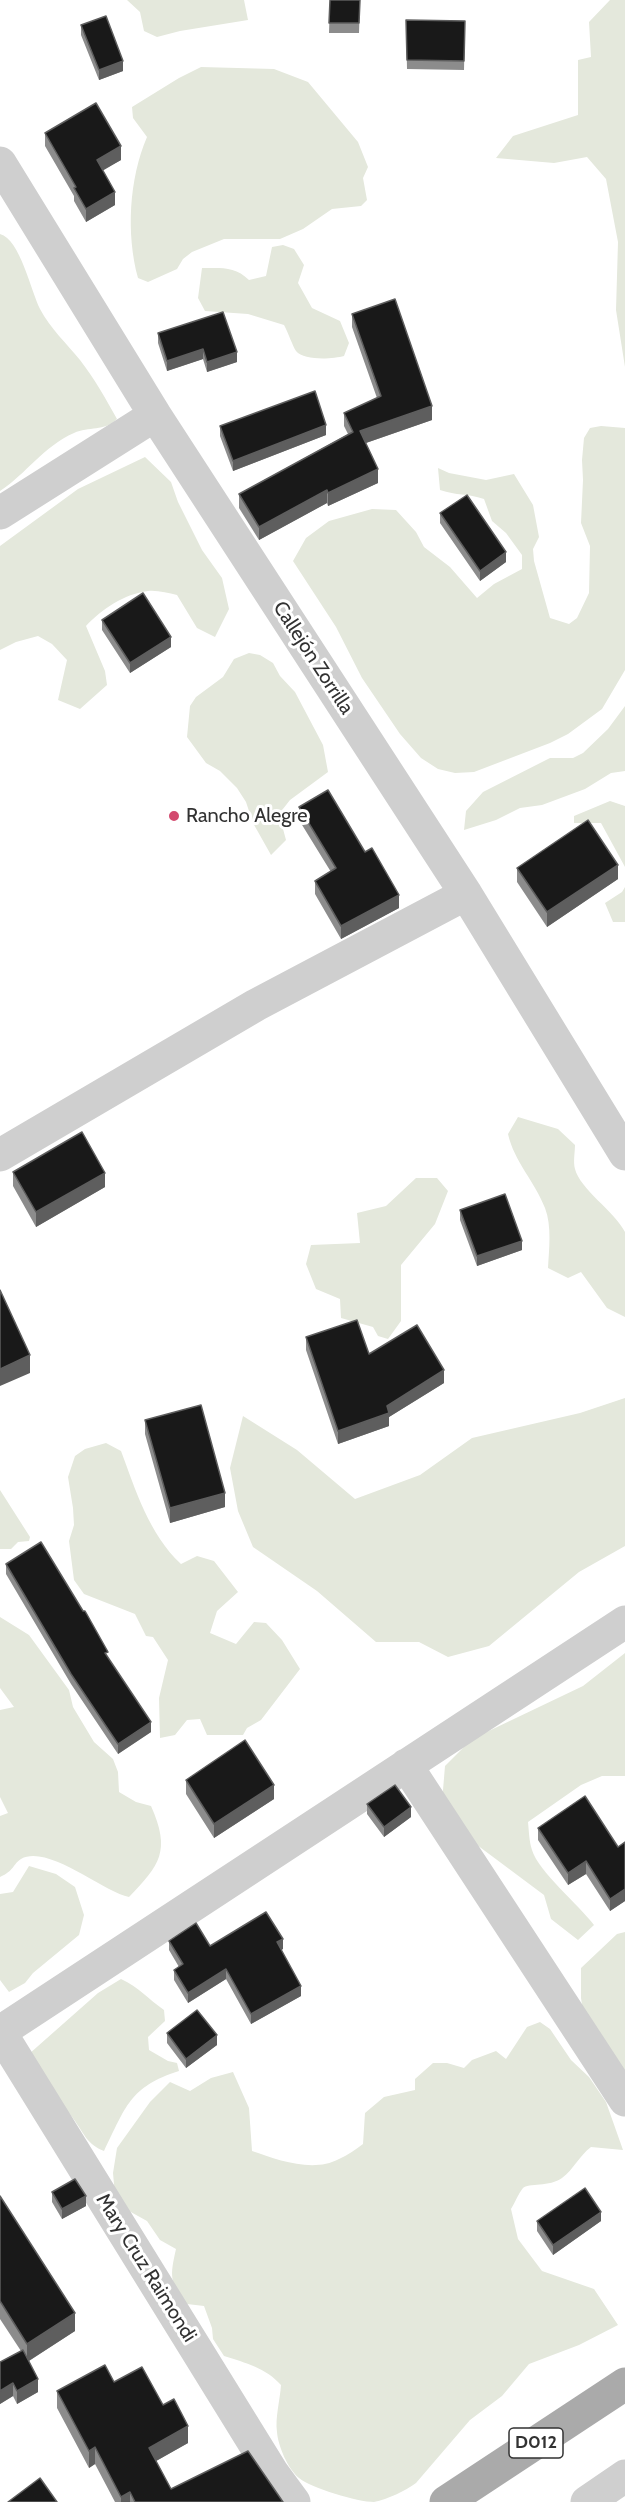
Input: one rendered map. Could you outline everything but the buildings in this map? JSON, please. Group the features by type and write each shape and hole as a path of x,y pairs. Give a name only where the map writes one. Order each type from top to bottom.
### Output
{"main road":[{"name":"D012","path":"446,2502 625,2384"}],"street":[{"name":"Callejón Zorrilla","path":"0,163 155,415 466,894 625,1154"},
{"path":"0,513 155,415"},
{"path":"0,1155 256,1005 466,894"},
{"path":"0,2032 625,1622"},
{"path":"406,1766 625,2100"},
{"name":"Mary Cruz Raimondi","path":"0,2032 272,2472 294,2502"},
{"path":"587,2502 625,2476"}],"shaded area":[{"path":"127,0 244,0 248,20 157,37 144,31 140,12"},
{"path":"610,0 625,0 625,367 616,310 618,242 606,179 587,157 554,163 496,158 513,136 578,115 578,60 591,57 589,22"},
{"path":"201,67 274,69 308,82 358,142 368,167 363,178 367,200 361,206 332,209 303,229 280,239 224,239 192,252 183,259 177,269 148,282 138,278 132,243 133,188 147,137 133,118 132,107"},
{"path":"0,234 7,238 19,255 44,316 85,367 117,419 107,426 74,433 53,445 0,491"},
{"path":"283,245 294,249 304,265 298,283 312,308 340,321 349,343 344,356 312,358 305,356 296,351 284,325 248,314 205,311 198,298 202,268 233,270 249,280 266,276 272,247"},
{"path":"601,426 625,428 625,670 602,709 568,734 474,772 455,773 438,769 421,758 400,734 362,678 336,627 293,561 306,538 329,521 372,509 396,510 416,532 424,547 450,567 477,598 494,584 522,569 522,555 506,533 492,521 484,499 440,490 438,468 449,473 486,480 514,474 533,505 539,537 533,549 534,561 550,618 569,624 577,618 589,593 590,546 581,523 584,438 590,428"},
{"path":"145,457 171,482 178,502 202,550 222,578 229,609 215,637 197,628 177,595 148,591 130,595 106,608 86,626 105,671 107,685 80,709 58,700 67,660 52,644 38,636 16,642 0,650 0,546 78,489"},
{"path":"249,653 260,655 273,663 280,676 295,692 323,745 328,772 290,800 279,814 286,840 271,855 237,788 220,771 206,763 187,737 190,706 196,697 223,677 234,659"},
{"path":"625,706 625,771 611,773 585,789 542,805 520,808 496,820 464,830 466,811 483,792 550,758 573,758 583,753 608,729"},
{"path":"610,801 625,806 625,867 601,823 574,823 574,816"},
{"path":"625,887 625,922 613,922 605,903 622,892"},
{"path":"518,1117 558,1129 575,1145 574,1166 578,1177 625,1232 625,1317 607,1308 581,1272 568,1278 548,1268 550,1238 545,1208 515,1153 508,1134"},
{"path":"416,1178 437,1178 448,1191 435,1224 401,1265 401,1321 388,1339 378,1336 373,1327 341,1318 340,1299 316,1289 306,1264 311,1245 360,1243 357,1213 386,1206"},
{"path":"625,1398 625,1546 579,1572 489,1646 448,1657 419,1642 376,1642 317,1591 253,1547 238,1511 230,1468 243,1416 297,1450 355,1499 420,1475 472,1438 580,1413"},
{"path":"106,1443 121,1451 152,1526 170,1552 181,1564 197,1556 214,1561 238,1592 217,1611 210,1633 236,1644 254,1622 266,1623 282,1640 300,1669 261,1720 247,1728 243,1735 207,1735 200,1719 187,1720 175,1735 160,1738 159,1698 168,1660 153,1637 146,1636 135,1614 84,1594 74,1580 69,1541 74,1525 68,1477 75,1456 85,1449"},
{"path":"0,1490 30,1537 29,1541 18,1542 11,1549 0,1549"},
{"path":"0,1617 29,1635 69,1690 73,1707 94,1742 113,1759 118,1772 119,1792 136,1802 151,1806 160,1835 159,1856 148,1876 129,1897 46,1858 32,1856 21,1859 0,1877 0,1816 8,1813 0,1797 0,1710 14,1707 0,1688"},
{"path":"625,1653 625,1776 602,1776 581,1785 528,1822 532,1850 542,1868 594,1925 578,1940 551,1919 544,1895 473,1842 442,1802 445,1766 472,1739 583,1686"},
{"path":"29,1866 56,1874 75,1887 84,1915 79,1935 33,1973 25,1983 9,1992 0,1980 0,1894 13,1892"},
{"path":"625,1932 625,2073 584,2018 581,1968 617,1934"},
{"path":"121,1979 138,1989 164,2010 165,2021 148,2037 149,2050 168,2061 177,2063 179,2071 149,2084 131,2100 104,2151 90,2142 64,2108 29,2070 29,2054 98,1993"},
{"path":"540,2022 550,2029 571,2060 589,2077 606,2102 623,2150 591,2147 562,2178 552,2183 523,2188 511,2209 518,2239 542,2271 594,2289 618,2325 579,2345 529,2364 502,2396 470,2420 416,2483 402,2492 374,2502 335,2494 305,2482 291,2469 279,2444 277,2421 281,2385 262,2370 224,2356 213,2339 212,2328 204,2306 187,2304 181,2296 174,2284 172,2272 176,2249 160,2240 147,2221 120,2206 115,2195 113,2173 117,2148 150,2102 170,2082 190,2091 211,2078 233,2072 249,2108 252,2151 296,2164 329,2163 346,2156 363,2144 365,2113 384,2097 415,2090 415,2079 433,2063 447,2063 464,2068 472,2060 496,2051 506,2059 527,2027"}],"place":[{"name":"Rancho Alegre","path":"174,816"}]}
